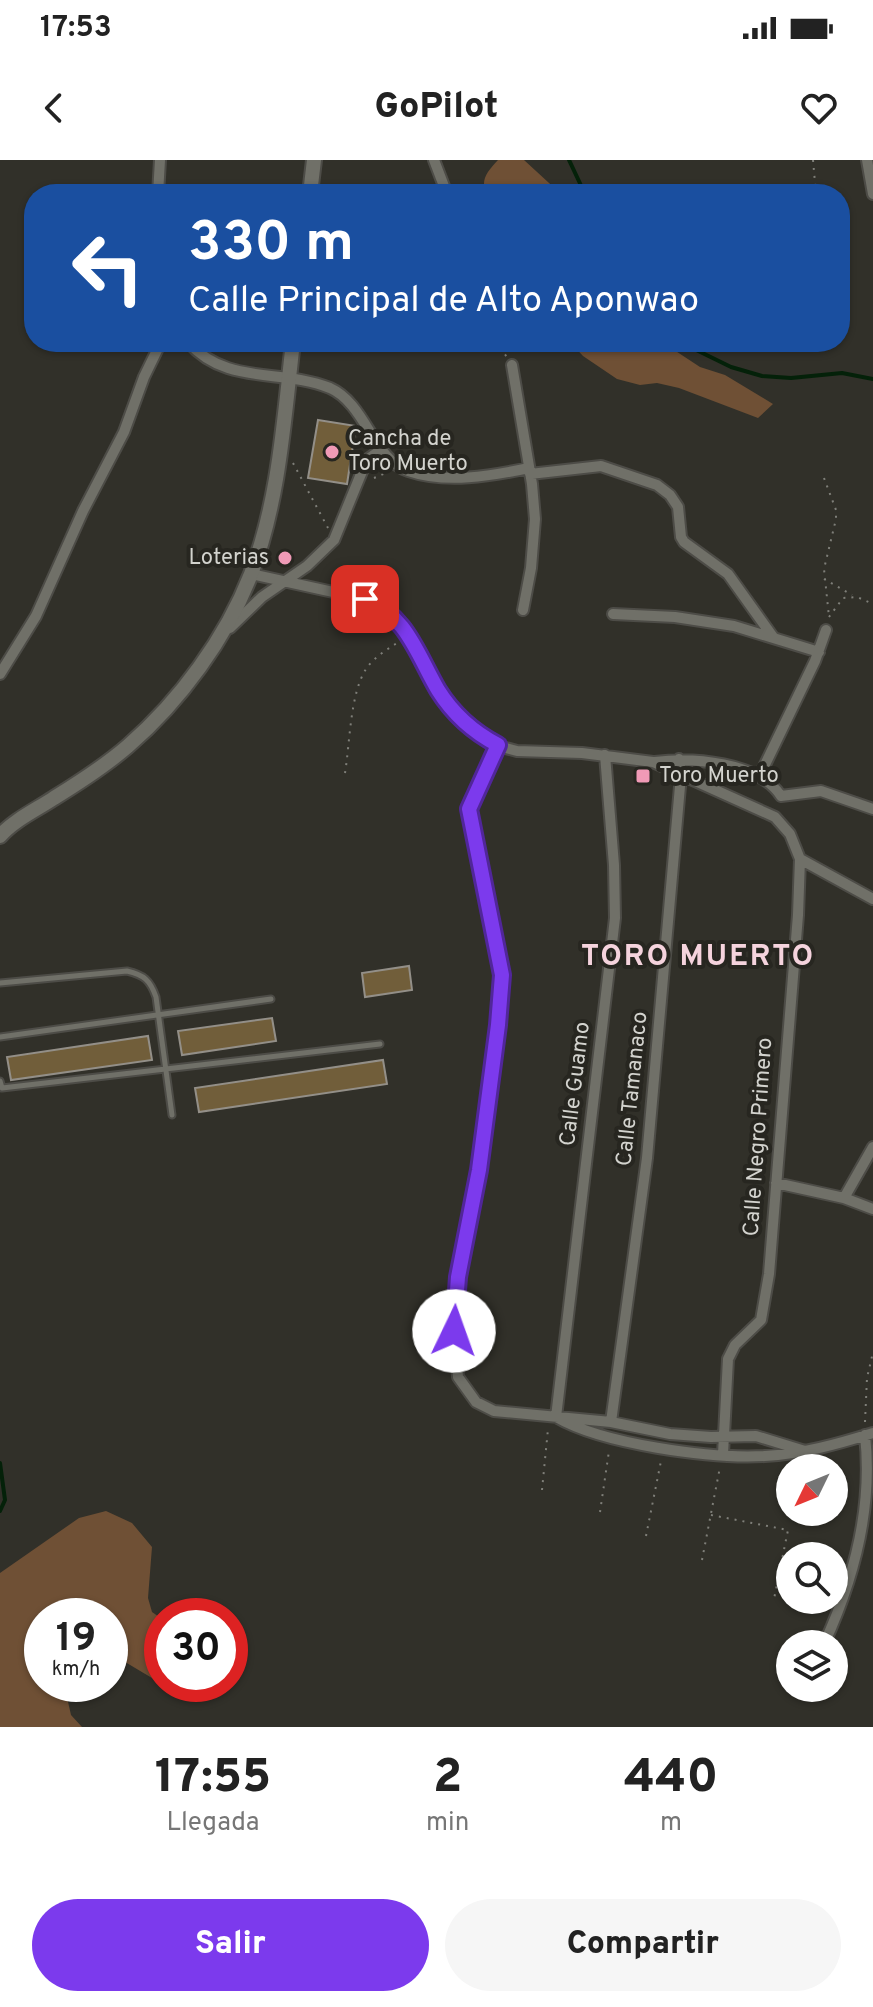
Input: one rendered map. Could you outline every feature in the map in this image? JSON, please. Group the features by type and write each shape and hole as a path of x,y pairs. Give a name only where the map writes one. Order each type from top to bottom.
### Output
{"street":[{"path":"159,184 160,160"},
{"path":"311,184 314,160"},
{"path":"434,160 443,184"},
{"path":"867,160 873,194"},
{"path":"0,674 36,616 83,511 124,432 156,352"},
{"path":"199,352 221,368 332,389 359,415 398,467 425,475 468,477 601,466 644,480 664,490 678,507 684,542 734,580 773,637"},
{"path":"2,833 102,767 133,742 174,698 226,624 251,574 275,484 292,352"},
{"path":"512,365 530,471 534,542 523,610"},
{"path":"205,657 247,610 307,566 334,540 368,459 382,449"},
{"path":"251,574 376,604 409,635 446,702 471,728 498,745 517,751 605,755 653,762 700,760 760,775 781,796 775,817"},
{"path":"613,614 687,618 734,626 819,652"},
{"path":"760,775 819,652 826,630"},
{"path":"498,745 469,809 502,975 479,1170 458,1277 454,1331 458,1377 468,1395 485,1408 517,1415 611,1422 670,1434 756,1436 805,1451"},
{"name":"Calle Guamo","path":"552,1416 615,918 605,755"},
{"name":"Calle Tamanaco","path":"611,1422 647,1158 681,775 679,759"},
{"path":"653,762 775,817 790,834 800,859 873,899"},
{"path":"781,796 821,791 873,809"},
{"name":"Calle Negro Primero","path":"723,1454 728,1359 735,1345 757,1327 764,1313 798,915 800,859"},
{"path":"844,1198 873,1147"},
{"path":"776,1183 844,1198 873,1209"},
{"path":"552,1416 571,1426 610,1438 723,1454 766,1456 805,1451 869,1434 861,1535 830,1630"},
{"path":"633,1441 635,1427"}],"lane":[{"path":"0,983 127,971 142,975 151,983 159,1016 172,1115"},
{"path":"0,1037 271,999"},
{"path":"0,1081 2,1088 380,1044"}],"path":[{"path":"813,160 815,184"},
{"path":"502,352 512,365"},
{"path":"294,465 334,540"},
{"path":"355,489 387,473"},
{"path":"824,478 836,510 824,579 829,617 843,598 857,597"},
{"path":"824,579 873,604"},
{"path":"345,773 357,691 362,677 373,660 409,635"},
{"path":"869,1434 867,1378 873,1352"},
{"path":"542,1490 552,1416"},
{"path":"600,1512 610,1438"},
{"path":"646,1536 664,1448"},
{"path":"702,1560 723,1454"},
{"path":"711,1515 788,1530 774,1599"}],"shaded area":[{"path":"498,160 524,160 550,184 485,184 488,172"},
{"path":"579,352 677,352 700,367 725,375 773,404 758,418 679,388 657,383 640,385 617,379"},
{"path":"106,1511 132,1523 152,1547 148,1598 144,1598 144,1673 128,1664 128,1598 24,1598 24,1702 68,1702 71,1715 82,1727 0,1727 0,1573 79,1518"}],"building":[{"name":"Cancha de Toro Muerto","path":"318,420 356,426 347,484 308,478"},
{"path":"409,966 412,990 365,997 362,973"},
{"path":"272,1018 276,1041 182,1055 178,1031"},
{"path":"148,1036 152,1060 11,1080 7,1057"},
{"path":"383,1060 387,1084 199,1112 195,1088"}],"waterway":[{"path":"569,160 580,184"},
{"path":"700,352 731,367 762,376 791,378 842,373 873,379"},
{"path":"0,1463 5,1500 0,1511"}],"place":[{"name":"Cancha de Toro Muerto","path":"332,452"},
{"name":"Loterias","path":"285,558"},
{"name":"Toro Muerto","path":"643,776"}],"district":[{"name":"TORO MUERTO","path":"698,957"}],"route":[{"path":"365,599 386,610 406,630 437,689 458,717 498,745 469,809 502,975 479,1170 461,1254 454,1331"}]}
